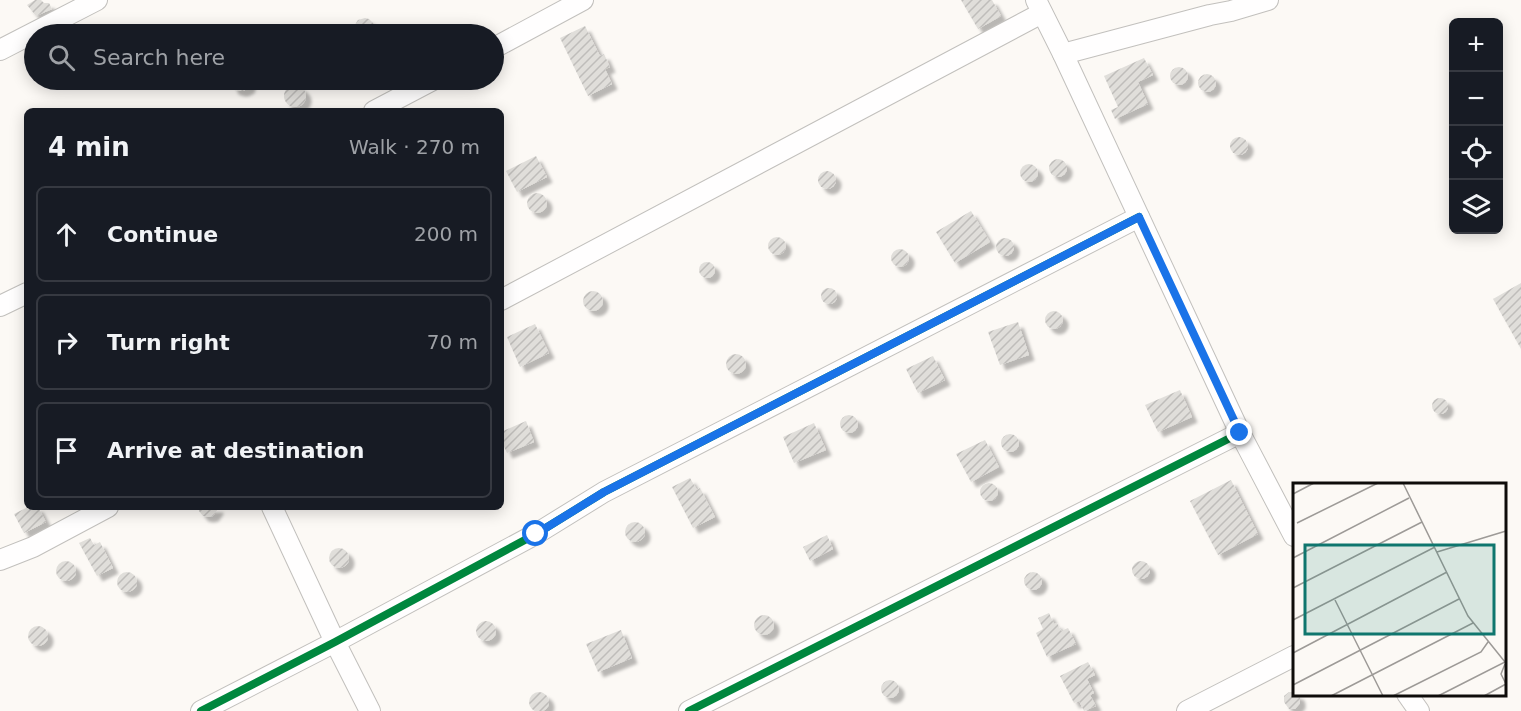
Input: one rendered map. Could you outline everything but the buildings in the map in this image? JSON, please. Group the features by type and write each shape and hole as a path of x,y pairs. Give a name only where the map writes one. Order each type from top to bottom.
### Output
{"street":[{"path":"50,24 97,0"},
{"path":"504,43 583,0"},
{"path":"1064,54 1268,0"},
{"path":"504,298 1039,7 1064,54 1240,433 1293,534"},
{"path":"0,50 24,38"},
{"path":"380,108 414,90"},
{"path":"201,711 536,534 604,492 1139,217"},
{"path":"0,306 24,294"},
{"path":"689,711 1240,433"},
{"path":"0,560 33,547 102,510"},
{"path":"273,510 370,711"},
{"path":"1187,711 1293,657"},
{"path":"1408,696 1419,711"}],"cycle path":[{"path":"201,711 536,534 604,492 1139,217"},
{"path":"689,711 1240,433"}],"route":[{"path":"536,534 604,492 1139,217 1240,433"}]}
